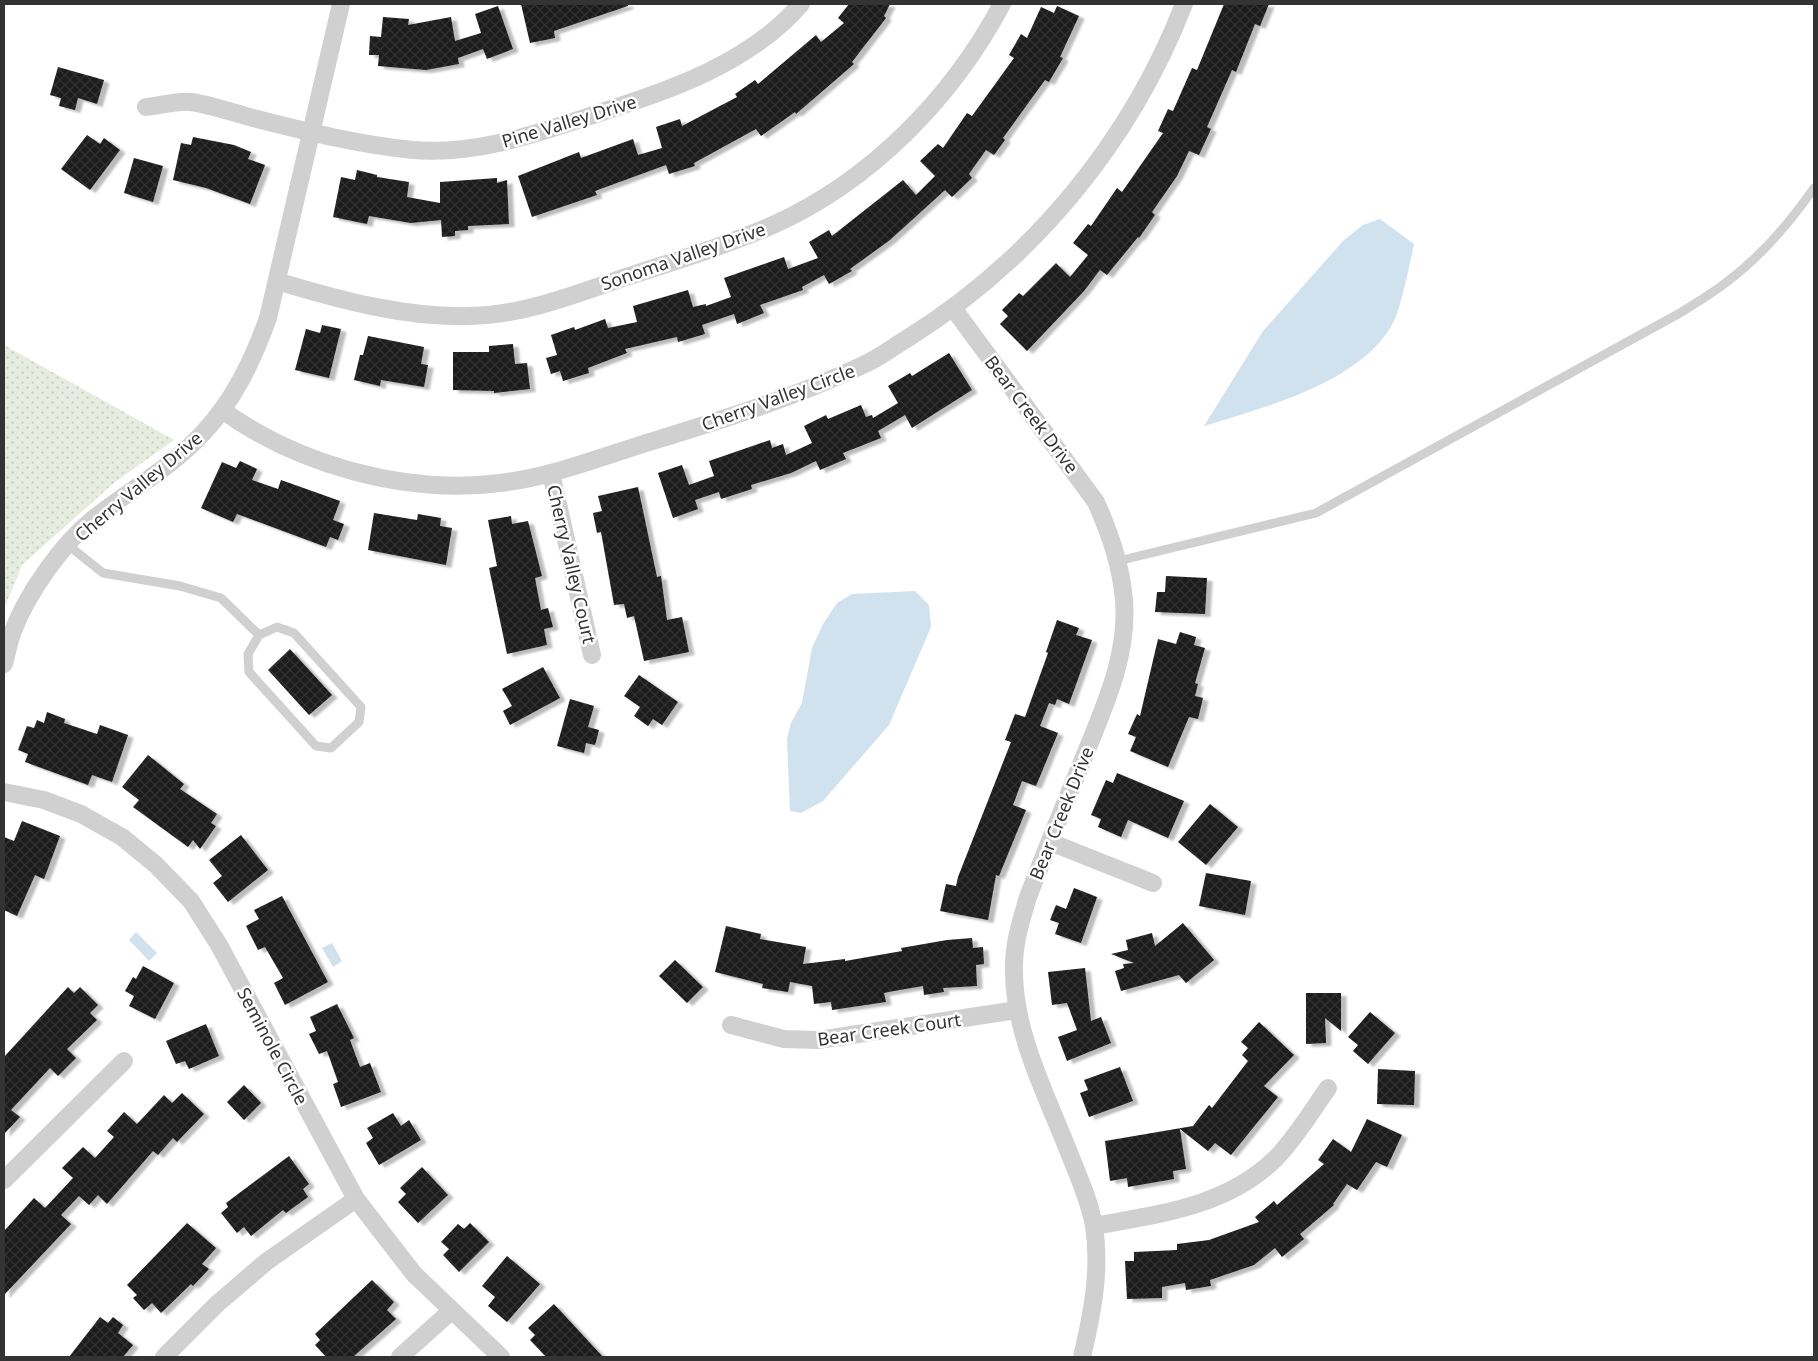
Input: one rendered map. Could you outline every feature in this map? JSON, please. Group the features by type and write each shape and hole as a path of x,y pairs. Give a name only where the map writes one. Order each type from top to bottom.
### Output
{"street":[{"path":"311,131 341,4"},
{"name":"Pine Valley Drive","path":"146,107 190,102 311,131 414,150 461,150 507,142 664,91 714,70 761,41 801,4"},
{"name":"Sonoma Valley Drive","path":"277,281 359,302 431,316 473,316 528,308 724,245 774,224 822,198 880,156 921,117 955,78 989,29 1002,4"},
{"name":"Cherry Valley Circle","path":"222,410 250,430 292,450 335,466 391,480 450,485 500,483 551,472 790,396 866,364 953,308 986,282 1039,232 1079,186 1117,135 1141,96 1174,29 1184,4"},
{"name":"Cherry Valley Drive","path":"4,664 14,630 38,584 68,545 91,521 173,462 203,433 238,387 255,353 268,318 311,131"},
{"name":"Bear Creek Drive","path":"953,308 1096,502 1111,536 1118,561 1124,601 1122,643 1112,684 1028,897 1017,933 1014,970 1017,1010 1027,1045 1086,1197 1094,1226 1097,1276 1093,1310 1082,1357"},
{"name":"Cherry Valley Court","path":"551,472 592,655"},
{"name":"Seminole Circle","path":"4,792 44,800 81,814 122,837 156,864 191,901 219,945 356,1200 414,1274 501,1357"},
{"path":"1050,842 1153,883"},
{"name":"Bear Creek Court","path":"731,1025 784,1039 818,1040 1017,1010"},
{"path":"4,1180 124,1061"},
{"path":"1094,1226 1197,1206 1240,1186 1275,1159 1328,1088"},
{"path":"164,1357 217,1304 266,1262 356,1200"},
{"path":"400,1357 451,1311"}],"lane":[{"path":"1118,561 1316,513 1680,314 1737,274 1798,210 1814,188"},
{"path":"68,545 103,573 180,586 221,598 259,635"},
{"path":"277,627 294,633 360,707 359,722 331,748 316,746 249,672 248,654 259,635 277,627"}],"shaded area":[{"path":"4,345 174,440 115,482 22,565 4,609"}],"water":[{"path":"1380,219 1414,244 1399,308 1392,325 1377,345 1357,363 1334,378 1254,411 1204,426 1263,331 1344,240 1363,225"},
{"path":"915,591 929,605 931,627 889,725 823,801 801,813 790,811 787,739 791,723 802,703 812,648 823,624 837,603 852,594"},
{"path":"136,932 157,953 149,961 129,940"},
{"path":"332,943 342,961 333,967 322,948"}],"building":[{"path":"521,4 628,4 628,6 554,31 555,38 530,43"},
{"path":"849,4 890,4 884,16 886,18 852,62 854,64 796,114 795,112 761,136 756,129 694,163 695,166 669,174 666,165 595,191 597,195 532,217 518,176 579,152 581,158 633,139 638,155 662,148 656,127 680,119 682,126 737,97 735,94 755,80 758,84 816,35 821,42 844,23 838,18"},
{"path":"1224,4 1269,4 1260,26 1255,24 1236,72 1232,70 1207,127 1211,129 1199,155 1189,151 1177,176 1152,212 1155,215 1139,238 1107,275 1100,270 1084,291 1027,351 1000,324 1008,316 1002,310 1019,293 1023,296 1056,263 1070,277 1088,255 1073,243 1088,224 1091,226 1117,188 1122,192 1163,133 1158,131 1168,109 1173,111 1192,68 1197,70"},
{"path":"498,6 513,49 487,59 483,49 458,58 459,64 426,70 378,66 379,55 369,55 370,36 381,37 383,17 409,19 408,25 451,17 455,41 481,33 475,14"},
{"path":"1057,6 1079,16 1060,57 1063,58 1049,82 1045,80 1003,138 1005,140 994,155 986,150 969,174 972,178 952,197 945,190 890,240 850,269 852,271 829,284 824,275 802,287 803,290 760,305 764,313 737,324 734,314 702,325 705,334 678,342 677,337 625,349 627,353 588,368 589,373 563,381 560,371 551,374 546,358 557,355 551,335 574,327 575,330 605,319 608,328 637,322 633,306 688,290 693,307 706,304 706,306 731,297 724,278 784,257 788,269 818,258 809,242 829,230 832,236 903,180 916,195 935,176 920,161 938,144 943,148 967,113 972,116 1014,58 1009,55 1021,34 1027,38 1041,7 1054,13"},
{"path":"58,67 104,80 97,104 78,98 75,110 59,106 61,98 50,95"},
{"path":"87,135 100,144 104,138 120,150 90,190 61,169"},
{"path":"193,137 234,145 251,152 248,159 265,165 250,204 206,188 173,180 181,143 191,145"},
{"path":"134,158 163,166 153,202 124,193"},
{"path":"357,170 377,175 377,177 409,182 407,197 440,203 440,182 497,178 497,183 507,180 509,224 468,226 468,230 455,231 455,236 442,237 441,220 411,223 369,216 367,224 333,217 341,177 355,180"},
{"path":"322,325 341,329 329,378 295,370 306,329 320,333"},
{"path":"368,336 424,347 421,364 428,365 424,387 381,380 380,386 354,380 360,355 363,355"},
{"path":"513,344 515,364 527,363 530,389 494,393 494,391 453,390 453,352 489,352 489,346"},
{"path":"949,353 972,390 912,428 905,415 878,431 881,438 843,453 846,459 820,470 816,461 791,473 751,485 752,489 721,499 719,492 695,500 698,509 673,518 658,473 682,465 689,485 714,476 709,461 770,440 772,448 783,444 786,455 812,443 804,426 826,415 828,419 861,405 866,417 872,415 873,418 898,403 888,386 910,373 912,376"},
{"path":"240,461 257,469 252,480 278,489 281,480 340,501 333,520 344,524 338,540 330,537 326,547 237,514 233,522 201,508 222,462 236,468"},
{"path":"638,487 657,577 661,576 667,620 682,617 689,652 644,661 634,616 627,618 624,604 614,605 601,532 597,533 593,513 602,511 598,496"},
{"path":"374,513 417,520 418,514 441,518 440,526 452,528 446,565 368,550"},
{"path":"511,516 512,524 528,521 542,576 535,578 541,610 548,608 553,627 544,629 547,645 507,654 489,568 497,566 488,520"},
{"path":"1166,576 1207,578 1205,614 1155,612 1157,592 1165,592"},
{"path":"1057,620 1079,628 1076,635 1092,640 1069,704 1057,699 1055,705 1049,703 1040,726 1058,733 1036,786 1022,781 1013,805 1026,810 999,876 996,875 988,920 940,911 946,884 956,886 1011,742 1005,740 1015,714 1025,717 1048,653 1046,652"},
{"path":"1180,632 1196,637 1194,645 1205,648 1195,683 1198,684 1195,696 1203,698 1198,719 1189,717 1168,767 1130,751 1136,737 1128,734 1137,714 1140,716 1158,639 1176,644"},
{"path":"290,649 332,695 309,715 268,670"},
{"path":"543,667 560,698 510,725 503,711 512,706 502,689"},
{"path":"639,675 678,702 662,725 653,719 648,726 634,716 640,707 624,696"},
{"path":"570,699 594,706 588,727 599,730 595,745 586,743 584,753 557,746"},
{"path":"47,712 65,719 64,723 97,734 100,725 128,735 112,782 92,775 88,785 25,762 28,754 18,750 27,726 34,728 37,720 44,723"},
{"path":"148,755 184,784 180,789 217,814 211,823 216,826 200,849 193,840 188,847 133,807 139,800 122,787"},
{"path":"1117,773 1184,801 1168,838 1128,820 1121,837 1098,827 1101,819 1091,815 1106,780 1113,783"},
{"path":"1210,804 1238,827 1206,865 1178,842"},
{"path":"22,821 60,836 44,879 35,875 17,916 4,910 4,837 14,841"},
{"path":"241,835 268,870 228,902 213,883 222,876 209,860"},
{"path":"1206,873 1251,881 1245,915 1199,906"},
{"path":"1074,888 1097,897 1081,943 1055,934 1059,923 1050,920 1056,905 1066,909"},
{"path":"282,896 328,982 285,1005 274,983 283,978 265,947 258,950 246,926 259,919 254,910"},
{"path":"1183,923 1214,960 1186,983 1179,975 1121,991 1115,971 1124,968 1123,964 1134,963 1111,954 1128,950 1126,940 1152,933 1155,946"},
{"path":"726,926 761,934 760,939 806,947 803,964 845,959 845,961 902,951 901,948 947,940 972,938 973,948 983,947 984,964 976,965 977,986 943,988 944,992 924,995 923,986 884,993 886,1002 832,1010 831,1002 814,1004 812,986 790,982 788,992 762,988 763,984 715,972"},
{"path":"675,960 703,987 687,1003 659,976"},
{"path":"143,966 174,983 155,1019 129,1006 134,996 125,991 133,977 136,979"},
{"path":"1085,968 1091,1021 1101,1017 1111,1043 1067,1061 1058,1037 1077,1030 1067,1003 1052,1005 1048,972"},
{"path":"68,987 74,993 80,987 98,1005 90,1013 97,1020 67,1049 76,1058 58,1076 50,1068 11,1110 20,1117 4,1134 4,1057"},
{"path":"1306,993 1341,993 1341,1031 1325,1018 1326,1043 1306,1044"},
{"path":"337,1004 354,1038 350,1040 360,1067 370,1063 381,1092 341,1107 333,1084 338,1082 327,1051 319,1054 309,1034 316,1031 310,1017"},
{"path":"1370,1012 1395,1033 1368,1064 1353,1051 1358,1045 1348,1037"},
{"path":"1259,1022 1294,1055 1264,1086 1278,1097 1231,1155 1215,1143 1208,1151 1180,1129 1186,1169 1173,1171 1174,1179 1128,1187 1127,1178 1110,1181 1105,1141 1193,1126 1209,1105 1212,1108 1248,1061 1242,1055 1248,1048 1241,1042"},
{"path":"206,1024 219,1056 189,1069 185,1061 176,1064 166,1041"},
{"path":"1120,1067 1133,1101 1089,1117 1080,1093 1088,1090 1084,1080"},
{"path":"1378,1069 1415,1071 1414,1105 1377,1104"},
{"path":"244,1085 261,1103 244,1120 227,1102"},
{"path":"182,1093 204,1114 177,1142 173,1138 158,1155 153,1151 107,1204 98,1195 89,1205 79,1196 61,1215 71,1224 4,1295 4,1231 34,1198 45,1208 73,1178 62,1168 83,1147 95,1158 114,1137 107,1131 124,1112 137,1124 164,1095 172,1103"},
{"path":"393,1113 401,1126 409,1120 421,1140 379,1165 366,1143 373,1138 367,1128"},
{"path":"1367,1119 1402,1135 1387,1167 1376,1162 1357,1190 1347,1184 1334,1205 1300,1234 1304,1239 1282,1257 1275,1248 1254,1265 1210,1280 1211,1286 1186,1290 1185,1283 1162,1287 1162,1298 1127,1299 1125,1261 1134,1261 1134,1252 1177,1250 1177,1244 1209,1240 1259,1222 1255,1217 1274,1201 1277,1205 1324,1164 1318,1160 1333,1139 1351,1152"},
{"path":"289,1156 309,1184 303,1189 308,1197 286,1213 283,1210 251,1236 244,1227 237,1233 221,1213 228,1207 226,1203"},
{"path":"422,1167 448,1195 418,1223 398,1202 406,1194 400,1188"},
{"path":"187,1223 216,1248 202,1264 209,1269 193,1286 191,1284 161,1313 152,1303 144,1310 133,1298 137,1295 127,1285"},
{"path":"470,1223 489,1242 459,1272 443,1255 449,1249 441,1242 458,1224 464,1229"},
{"path":"507,1256 540,1284 507,1322 488,1306 495,1297 482,1286"},
{"path":"372,1280 394,1302 387,1310 396,1319 353,1357 326,1357 315,1345 320,1340 315,1334"},
{"path":"554,1304 603,1357 546,1357 530,1340 535,1335 528,1328"},
{"path":"100,1317 108,1323 113,1317 123,1325 118,1333 133,1345 123,1357 69,1357"}]}
